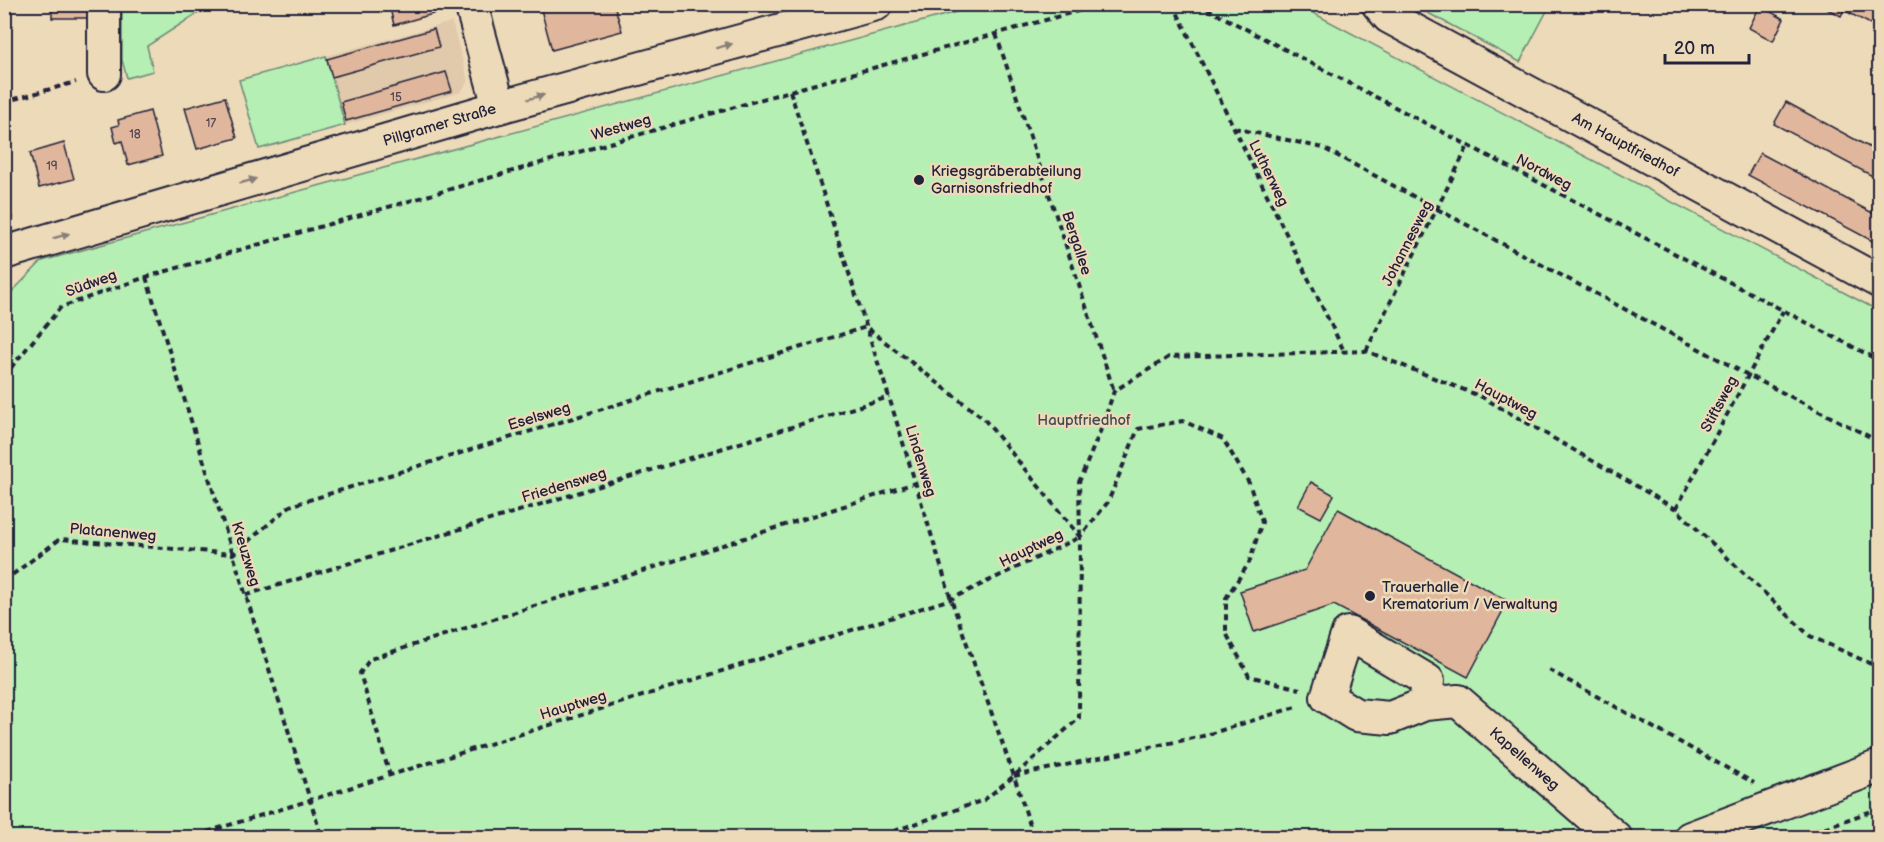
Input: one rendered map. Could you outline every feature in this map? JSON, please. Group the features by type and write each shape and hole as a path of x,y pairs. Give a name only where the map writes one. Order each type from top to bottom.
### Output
{"street":[{"path":"104,4 104,74"},
{"path":"471,4 499,107"},
{"name":"Pillgramer Straße","path":"4,253 499,107 876,4"},
{"name":"Am Hauptfriedhof","path":"1378,4 1389,17 1880,282"},
{"path":"1327,697 1348,633 1428,681 1425,704"},
{"name":"Kapellenweg","path":"1327,697 1356,715 1390,718 1425,704 1458,701 1616,837"},
{"path":"1690,837 1880,766"}],"path":[{"name":"Westweg","path":"146,277 790,91 1103,4"},
{"name":"Lutherweg","path":"1173,4 1344,351"},
{"name":"Nordweg","path":"1198,4 1880,361"},
{"name":"Bergallee","path":"996,34 1114,391"},
{"path":"4,102 104,74"},
{"name":"Lindenweg","path":"790,91 890,397 951,599 1034,837"},
{"path":"1234,128 1323,148 1748,375 1880,442"},
{"name":"Johannesweg","path":"1366,351 1468,146"},
{"name":"Südweg","path":"4,376 61,307 146,277"},
{"name":"Kreuzweg","path":"146,277 322,837"},
{"name":"Stiftsweg","path":"1676,509 1783,311"},
{"path":"866,327 984,419 1080,537"},
{"name":"Eselsweg","path":"233,554 290,506 866,327"},
{"name":"Hauptweg","path":"187,837 390,776 951,599 1080,537 1078,482 1102,427 1114,391 1169,357 1366,351 1482,398 1676,509 1810,636 1880,668"},
{"name":"Friedensweg","path":"246,596 890,397"},
{"path":"874,837 984,800 1014,777 1079,718 1080,537 1108,502 1138,429 1183,421 1223,439 1249,483 1262,522 1248,563 1226,598 1226,633 1249,676 1327,697"},
{"path":"390,776 360,673 370,659 915,483"},
{"name":"Platanenweg","path":"4,581 60,539 233,554"},
{"path":"1549,670 1786,801"},
{"path":"1014,777 1203,736 1327,697"},
{"path":"1795,837 1880,808"}],"shaded area":[{"path":"452,22 468,81 461,92 345,125 326,56"}],"green space":[{"path":"1550,4 1520,62 1413,5"},
{"path":"122,5 201,5 201,11 147,46 153,71 127,78 122,60"},
{"name":"Hauptfriedhof","path":"982,5 1298,5 1879,311 1879,837 5,837 4,300 42,261"},
{"path":"326,56 345,125 259,149 239,80"}],"building":[{"path":"52,4 90,4 89,18 52,18"},
{"path":"389,4 430,4 433,14 394,25"},
{"path":"546,4 614,4 622,31 552,50 540,6"},
{"path":"1817,4 1856,4 1851,14 1844,10 1841,16"},
{"path":"1856,4 1880,4 1880,29 1851,14"},
{"path":"1760,6 1784,19 1773,41 1749,28"},
{"path":"434,29 439,47 332,77 327,59"},
{"path":"446,72 452,91 346,121 341,102"},
{"path":"225,97 237,138 197,149 185,108"},
{"path":"1786,102 1880,153 1880,180 1774,124"},
{"path":"150,111 162,156 128,165 122,141 116,143 112,127 119,125 118,120"},
{"path":"64,143 74,179 39,188 30,153"},
{"path":"1760,153 1880,217 1880,245 1748,175"},
{"path":"1311,482 1334,495 1321,518 1298,506"},
{"name":"Trauerhalle / Krematorium / Verwaltung","path":"1338,509 1508,601 1468,677 1334,605 1254,632 1240,591 1305,570"}],"place":[{"name":"Kriegsgräberabteilung Garnisonsfriedhof","path":"919,180"},
{"name":"Trauerhalle / Krematorium / Verwaltung","path":"1370,596"}]}
